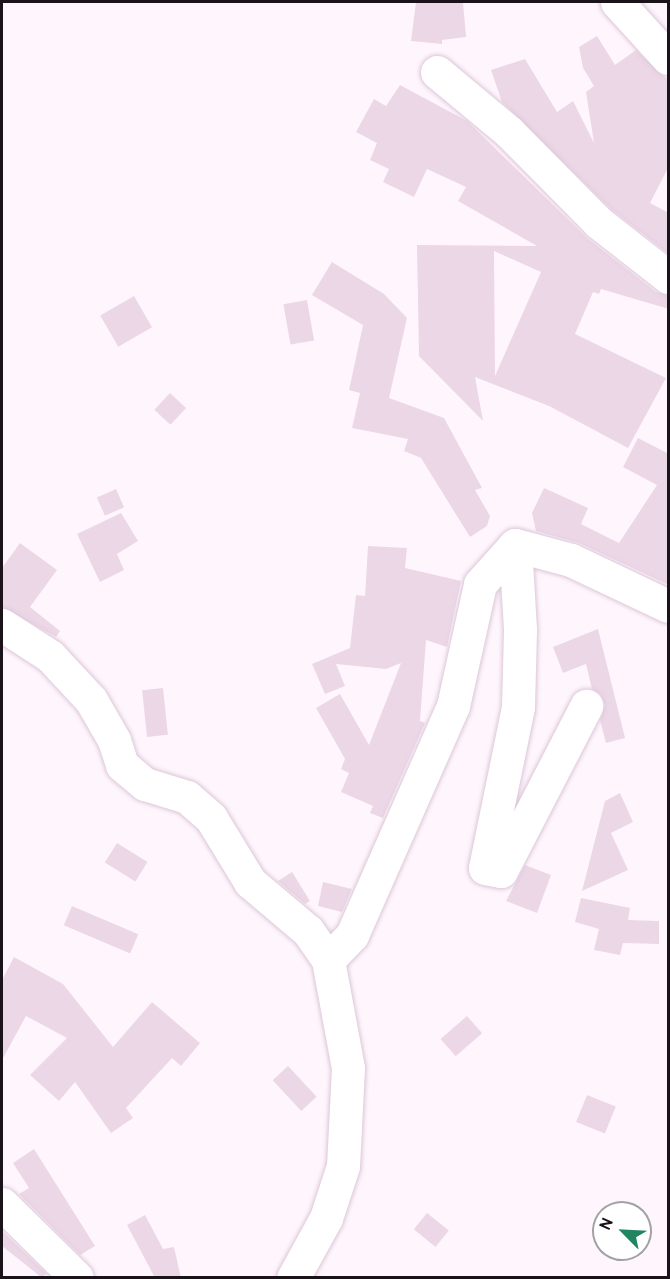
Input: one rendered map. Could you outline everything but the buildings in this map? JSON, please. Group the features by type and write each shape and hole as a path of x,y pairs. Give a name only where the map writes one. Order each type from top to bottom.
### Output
{"street":[{"path":"617,2 669,58"},
{"path":"437,72 509,132 599,223 669,278"},
{"path":"515,545 571,560 669,606"},
{"path":"515,545 520,630 518,706 485,868 501,871 586,706"},
{"path":"328,960 352,935 453,706 480,584 515,545"},
{"path":"2,625 50,656 91,700 114,740 122,765 145,784 187,797 211,818 250,882 308,931 328,960 348,1068 343,1166 326,1218 293,1278"},
{"path":"2,1204 77,1278"}]}
